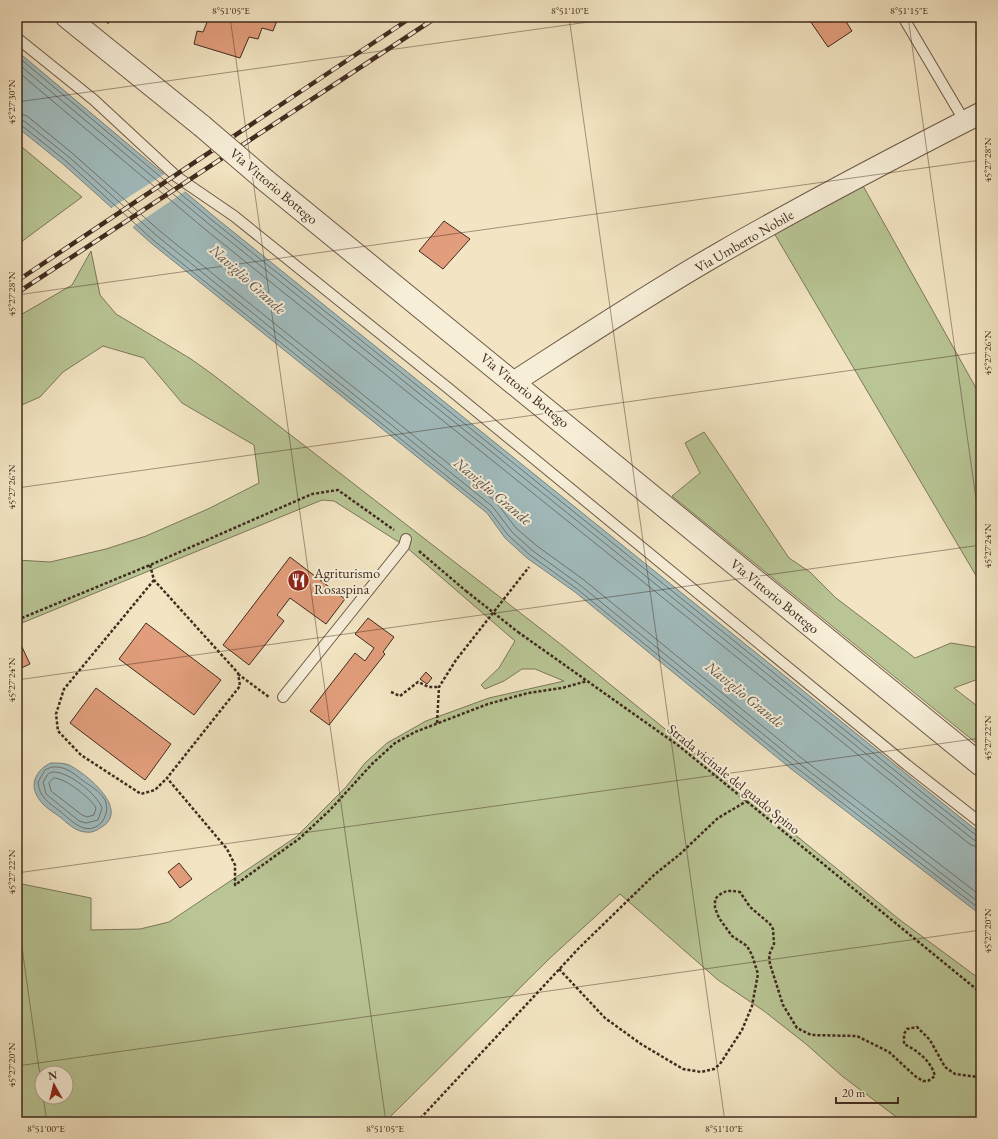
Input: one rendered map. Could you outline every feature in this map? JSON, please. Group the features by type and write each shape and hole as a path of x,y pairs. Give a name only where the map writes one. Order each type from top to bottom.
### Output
{"street":[{"name":"Via Vittorio Bottego","path":"67,17 981,765"},
{"name":"Via Umberto Nobile","path":"514,382 600,326 718,254 871,170 973,117"}],"lane":[{"path":"903,17 973,117"},
{"path":"17,38 94,100 177,177 234,216 448,388 907,765 981,823"},
{"path":"282,698 404,546 406,539"}],"path":[{"path":"105,24 114,17"},
{"path":"17,620 150,565 312,494 338,490"},
{"path":"150,565 154,580 238,673 266,696 282,698"},
{"path":"437,723 439,687 456,660 529,567"},
{"path":"154,580 64,689 56,714 58,732 81,755 141,794 155,790 167,778 240,686 238,673"},
{"name":"Strada vicinale del guado Spino","path":"466,591 518,632 679,746 981,993"},
{"path":"167,778 227,849 235,865 235,884 300,838 330,810 372,764 395,743 437,723 488,704 528,693 562,688 587,681"},
{"path":"391,692 400,696 418,682 429,687 439,687"},
{"path":"417,1122 559,969 655,874 679,855 718,818 747,802"},
{"path":"559,969 605,1018 640,1044 683,1069 701,1072 714,1069 720,1064 742,1030 752,1006 758,974 752,955 747,946 725,928 715,908 715,899 722,892 729,890 740,892 750,907 770,924 774,944 769,955 770,964 782,1005 797,1028 811,1035 857,1036 889,1052 915,1076 923,1081 928,1081 935,1076 932,1067 923,1057 904,1044 904,1034 907,1029 917,1027 930,1040 945,1067 955,1074 978,1077 981,1082"}],"green space":[{"path":"17,143 82,197 17,245"},
{"path":"862,184 981,397 981,584 774,233"},
{"path":"91,251 100,295 116,314 191,359 212,374 563,646 900,920 981,980 981,1122 903,1122 842,1076 806,1044 764,1011 718,980 620,894 549,959 385,1122 17,1122 17,883 91,898 91,930 140,929 169,922 296,837 346,787 365,763 387,743 426,721 489,698 564,681 535,669 522,669 504,681 485,689 481,685 499,668 515,641 405,546 334,501 322,500 17,625 17,560 50,562 106,549 146,536 208,509 259,483 254,445 182,403 144,358 103,346 63,372 40,397 17,407 17,317 72,285"},
{"path":"704,432 789,558 810,572 836,598 915,658 951,643 981,648 981,678 954,688 981,709 981,747 672,496 700,473 685,443"}],"water":[{"name":"Naviglio Grande","path":"17,51 216,218 981,834 981,915 790,768 575,592 527,558 505,538 487,513 151,243 63,164 17,127"},
{"path":"51,763 63,763 69,765 95,784 109,803 111,812 109,821 95,831 82,832 72,827 43,804 36,793 34,783 38,773"}],"pier":[{"path":"166,173 187,190 131,228 110,209"}],"building":[{"path":"220,17 291,17 289,21 278,18 273,31 262,28 258,39 249,37 240,58 194,44 197,31 203,32 208,20 218,21"},
{"path":"843,17 852,31 828,47 808,18"},
{"path":"444,221 470,239 443,269 419,251"},
{"path":"290,557 345,599 326,624 290,598 277,615 284,621 249,665 223,645"},
{"path":"368,618 394,637 383,652 385,654 329,725 310,711 355,653 365,661 374,648 355,634"},
{"path":"146,623 221,680 194,715 119,659"},
{"path":"22,647 30,664 17,670 17,649"},
{"path":"17,671 22,681 17,684"},
{"path":"426,672 432,678 427,684 420,679"},
{"path":"96,688 171,744 145,780 70,723"},
{"path":"179,863 192,879 180,888 168,872"}],"railway":[{"path":"17,281 412,17"},
{"path":"17,293 437,17"}],"place":[{"name":"Agriturismo Rosaspina","path":"299,581"}]}
